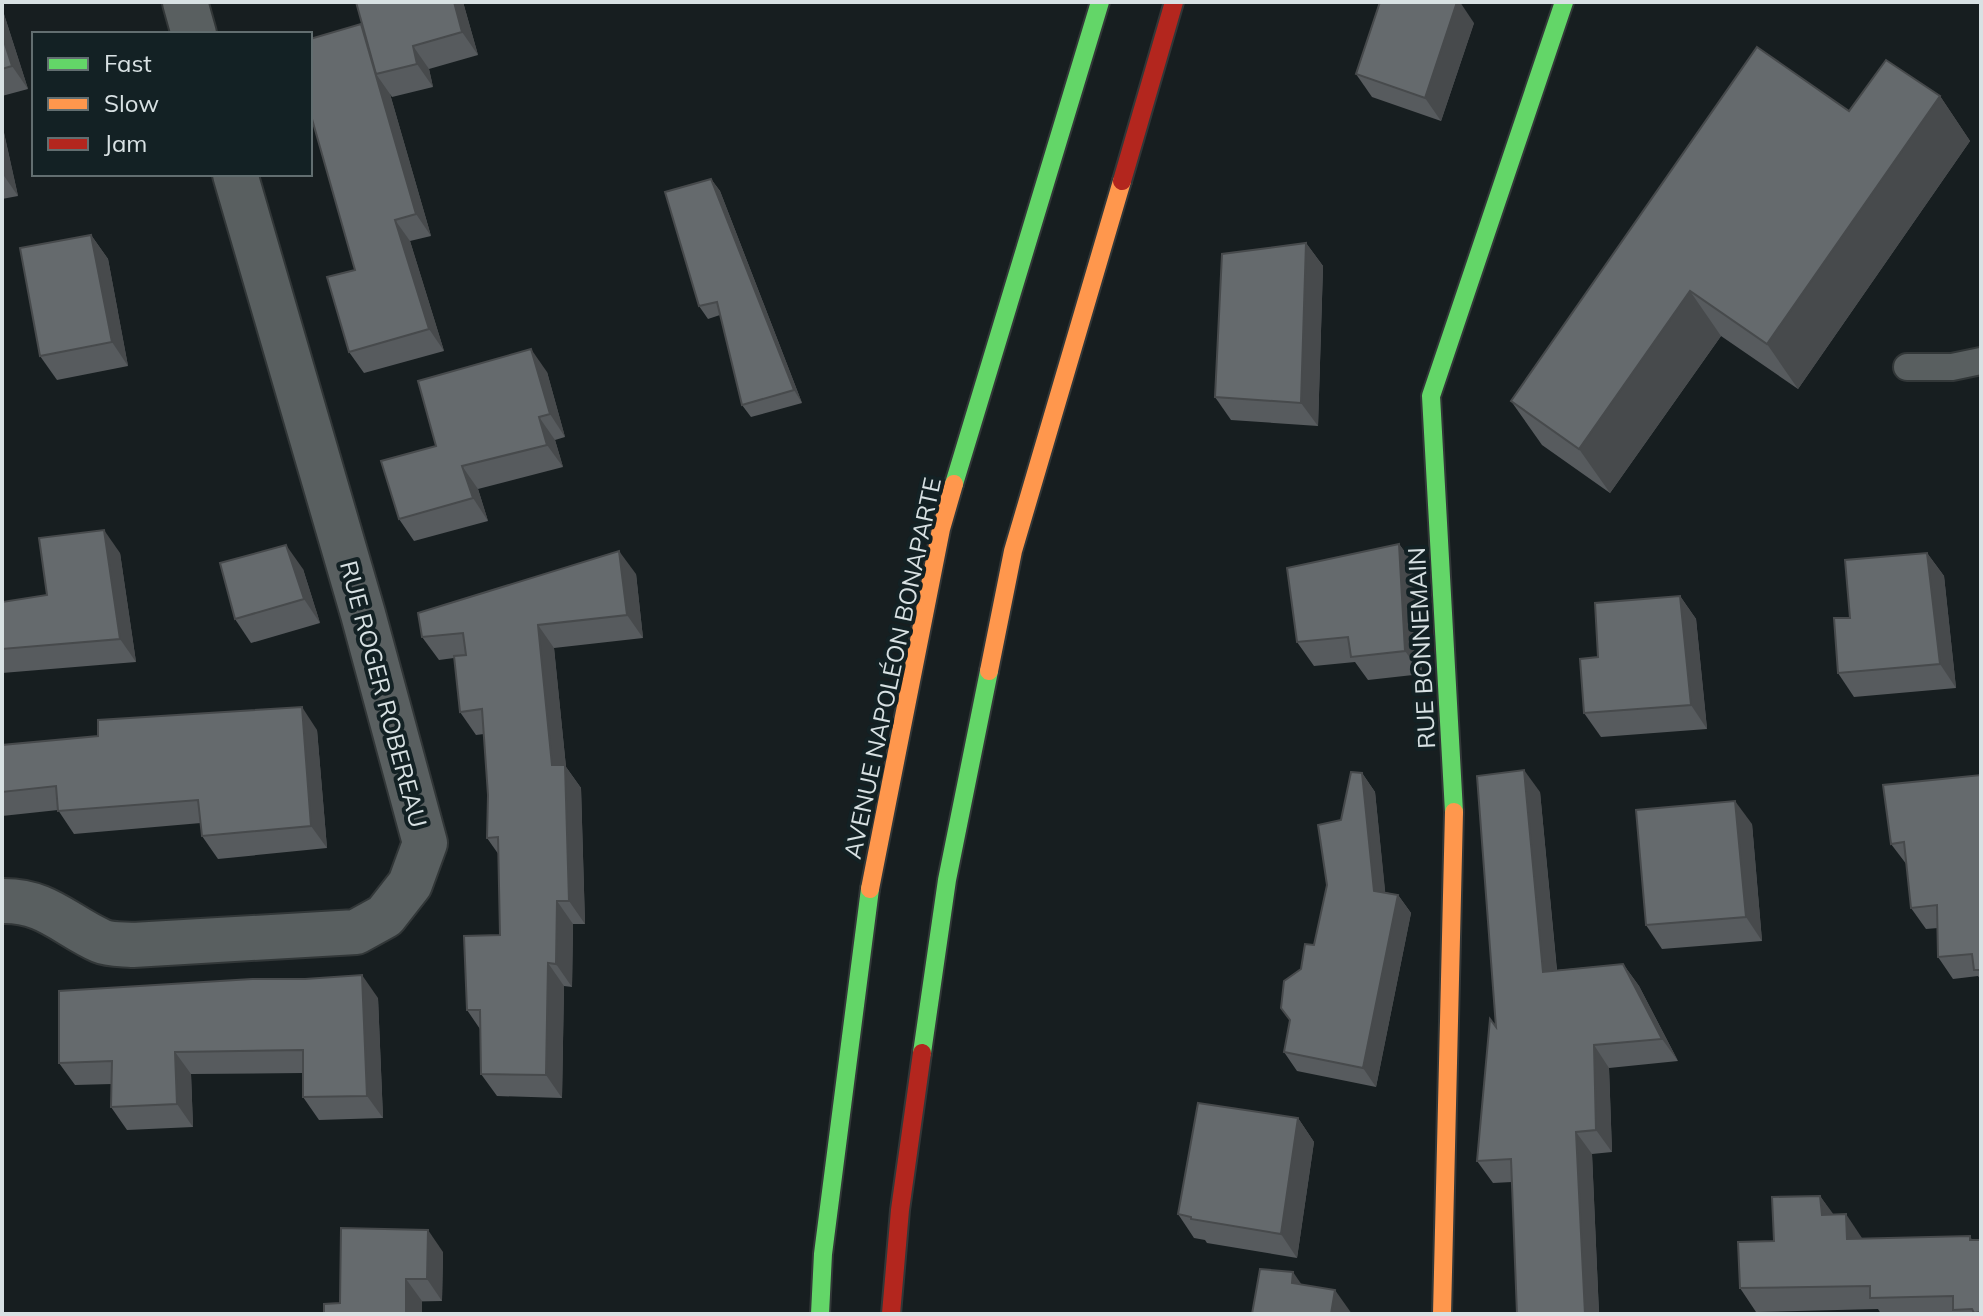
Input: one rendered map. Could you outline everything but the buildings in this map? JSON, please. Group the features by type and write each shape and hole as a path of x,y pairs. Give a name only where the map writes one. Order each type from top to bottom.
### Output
{"main road":[{"name":"AVENUE NAPOLÉON BONAPARTE","path":"820,1314 823,1254 873,864 941,529 1100,2"},
{"path":"891,1314 900,1210 947,880 1013,551 1174,2"},
{"name":"RUE BONNEMAIN","path":"1442,1314 1454,800 1431,396 1564,2"}],"street":[{"path":"185,2 193,32"},
{"name":"RUE ROGER ROBEREAU","path":"2,901 22,900 54,913 104,943 133,945 356,932 385,916 402,895 410,884 425,843 363,614 236,176"}],"lane":[{"path":"1907,367 1952,367 1981,361"}],"traffic: fast":[{"path":"954,484 1100,2"},
{"path":"1454,812 1431,396 1564,2"},
{"path":"922,1053 947,880 989,671"},
{"path":"820,1314 823,1254 870,889"}],"traffic: slow":[{"path":"989,671 1013,551 1122,181"},
{"path":"870,889 941,529 954,484"},
{"path":"1442,1314 1454,812"}],"traffic: jam":[{"path":"1122,181 1174,2"},
{"path":"891,1314 900,1210 922,1053"}]}
